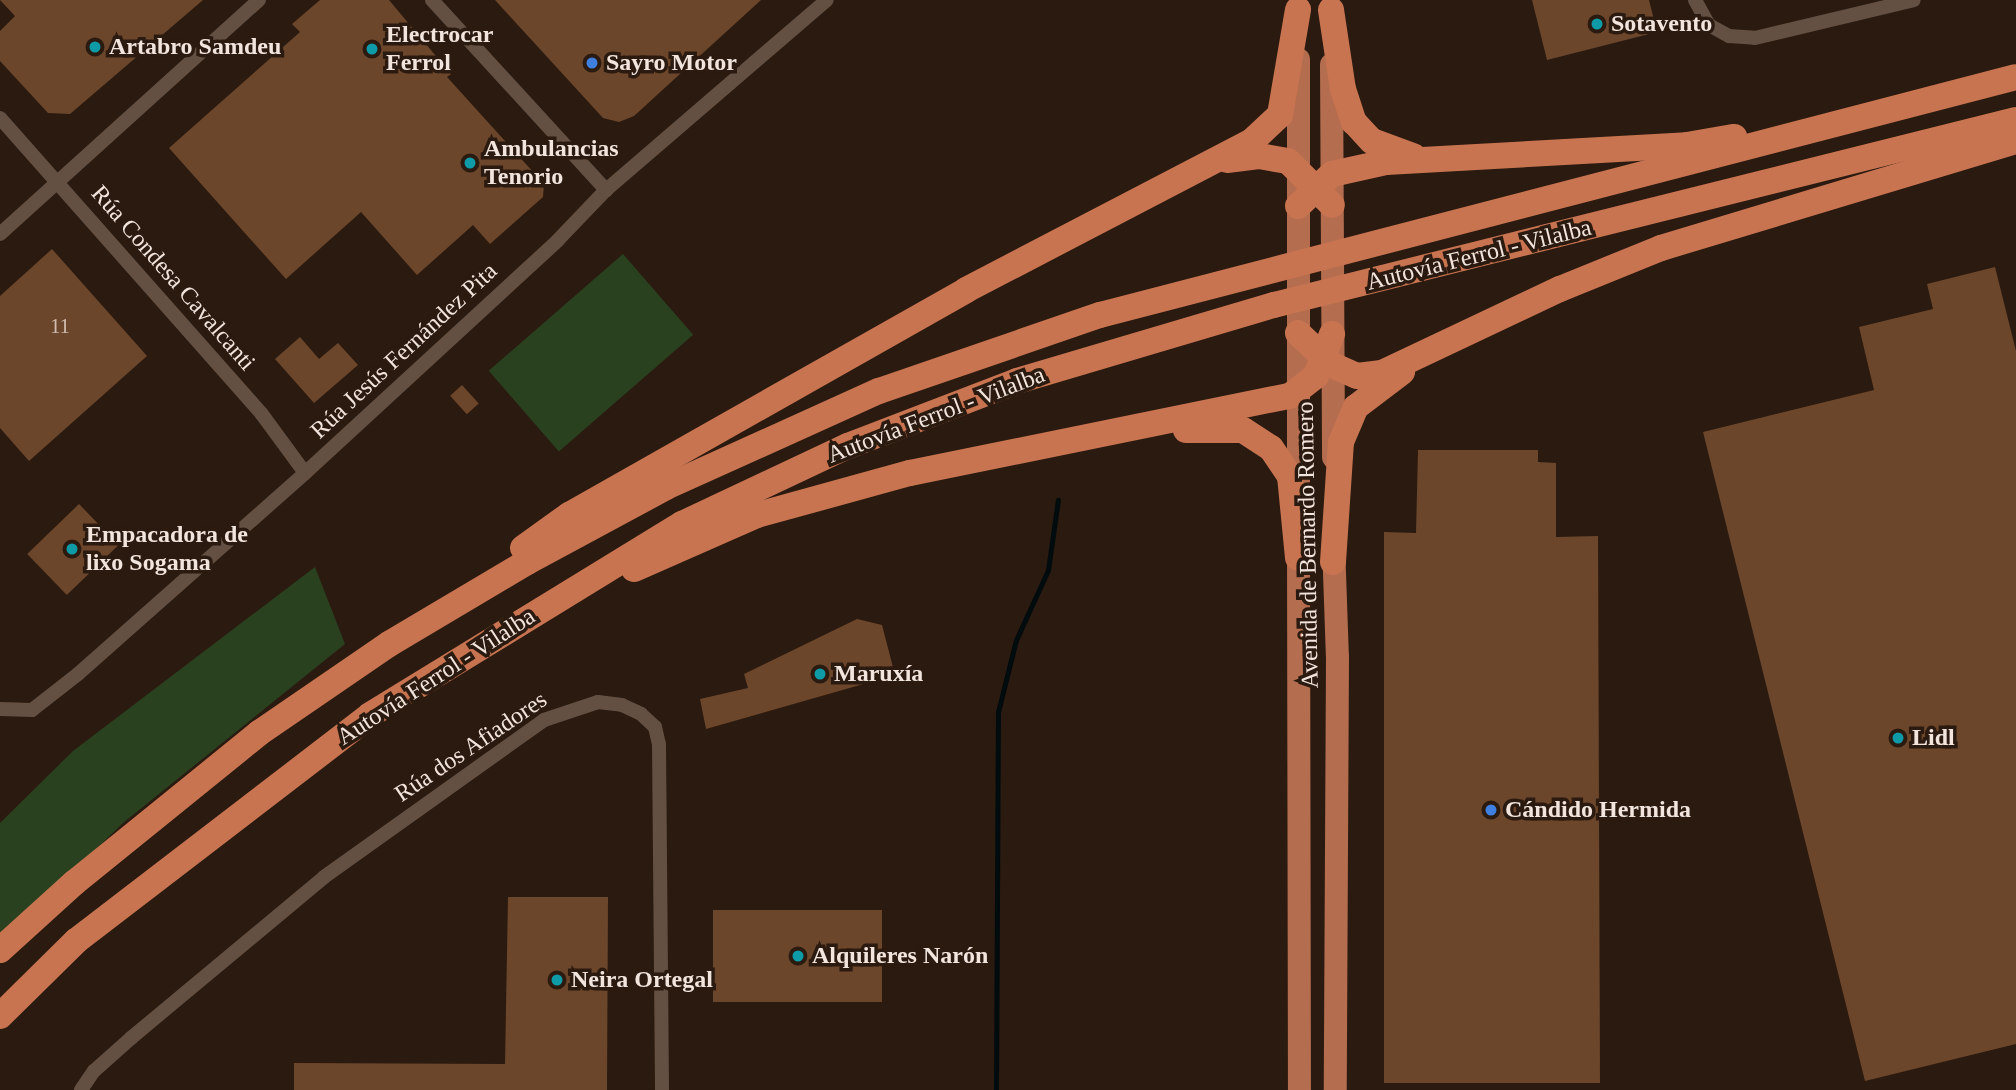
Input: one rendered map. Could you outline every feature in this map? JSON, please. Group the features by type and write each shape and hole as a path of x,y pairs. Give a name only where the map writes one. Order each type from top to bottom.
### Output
{"highway":[{"path":"390,643 569,515 966,290 1220,161 1280,115 1298,5"},
{"name":"Avenida de Bernardo Romero","path":"1298,5 1319,184 1330,352 1337,657 1335,1090"},
{"path":"1331,5 1343,89 1354,122 1372,141 1421,158"},
{"name":"Avenida de Bernardo Romero","path":"1319,184 1331,5"},
{"name":"Autovía Ferrol - Vilalba","path":"0,950 74,883 259,733 390,643 527,562 666,487 879,391 1087,319 2016,77"},
{"path":"1298,206 1319,184 1421,158 1687,145 1935,100"},
{"name":"Autovía Ferrol - Vilalba","path":"0,1016 76,941 370,715 524,618 682,524 848,446 1017,381 1274,305 2016,120"},
{"path":"1298,333 1330,352 1357,376 1382,373 1419,359 1560,289 1661,248 2016,141"},
{"path":"1220,161 1259,156 1288,161 1319,184"},
{"name":"Avenida de Bernardo Romero","path":"1298,206 1298,1090"},
{"path":"524,618 757,515 911,473 1298,391 1316,376 1330,352"},
{"path":"1333,562 1341,442 1356,407 1419,359"},
{"path":"1024,449 1212,428 1243,430 1271,448 1290,476 1298,558"}],"street":[{"path":"0,234 258,0"},
{"path":"432,0 606,190"},
{"name":"Rúa Jesús Fernández Pita","path":"0,709 32,710 305,473 558,240 606,190 827,0"},
{"path":"1695,0 1709,25 1729,36 1755,38 1913,0"},
{"name":"Rúa Condesa Cavalcanti","path":"0,118 261,413 305,473"},
{"name":"Rúa dos Afiadores","path":"81,1090 94,1071 131,1038 324,877 544,720 598,702 622,705 640,715 655,727 659,744 662,1090"}],"green space":[{"path":"623,254 693,335 559,452 489,371"},
{"path":"315,567 345,644 123,823 0,942 0,823 73,751"}],"building":[{"path":"0,0 203,0 70,114 48,113 0,61 0,31 15,16"},
{"path":"320,0 389,0 451,74 447,77 544,184 543,197 490,244 473,225 417,275 361,212 286,279 169,148 300,32 292,24"},
{"path":"495,0 761,0 634,116 619,122 603,118"},
{"name":"Sotavento","path":"1532,0 1649,0 1657,32 1547,60"},
{"path":"52,249 147,356 29,461 0,428 0,296"},
{"name":"Lidl","path":"1995,267 2016,351 2016,1044 1865,1081 1703,432 1874,390 1859,327 1933,309 1927,284"},
{"path":"300,337 319,359 338,343 358,365 314,403 275,359"},
{"path":"462,385 479,404 467,414 450,396"},
{"name":"Cándido Hermida","path":"1418,450 1538,450 1538,462 1556,463 1556,537 1598,536 1600,1083 1384,1083 1384,532 1416,533"},
{"name":"Empacadora de lixo Sogama","path":"79,504 119,545 67,595 27,554"},
{"name":"Maruxía","path":"857,619 882,625 895,675 706,729 700,699 748,688 744,674"},
{"name":"Neira Ortegal","path":"508,897 608,897 607,1090 294,1090 294,1063 505,1064"},
{"name":"Alquileres Narón","path":"713,910 882,910 882,1002 713,1002"}],"waterway":[{"path":"996,1090 998,712 1016,640 1048,570 1058,500"}],"place":[{"name":"Sotavento","path":"1597,24"},
{"name":"Artabro Samdeu","path":"95,47"},
{"name":"Electrocar Ferrol","path":"372,49"},
{"name":"Sayro Motor","path":"592,63"},
{"name":"Ambulancias Tenorio","path":"470,163"},
{"name":"Empacadora de lixo Sogama","path":"72,549"},
{"name":"Maruxía","path":"820,674"},
{"name":"Lidl","path":"1898,738"},
{"name":"Cándido Hermida","path":"1491,810"},
{"name":"Alquileres Narón","path":"798,956"},
{"name":"Neira Ortegal","path":"557,980"}]}
